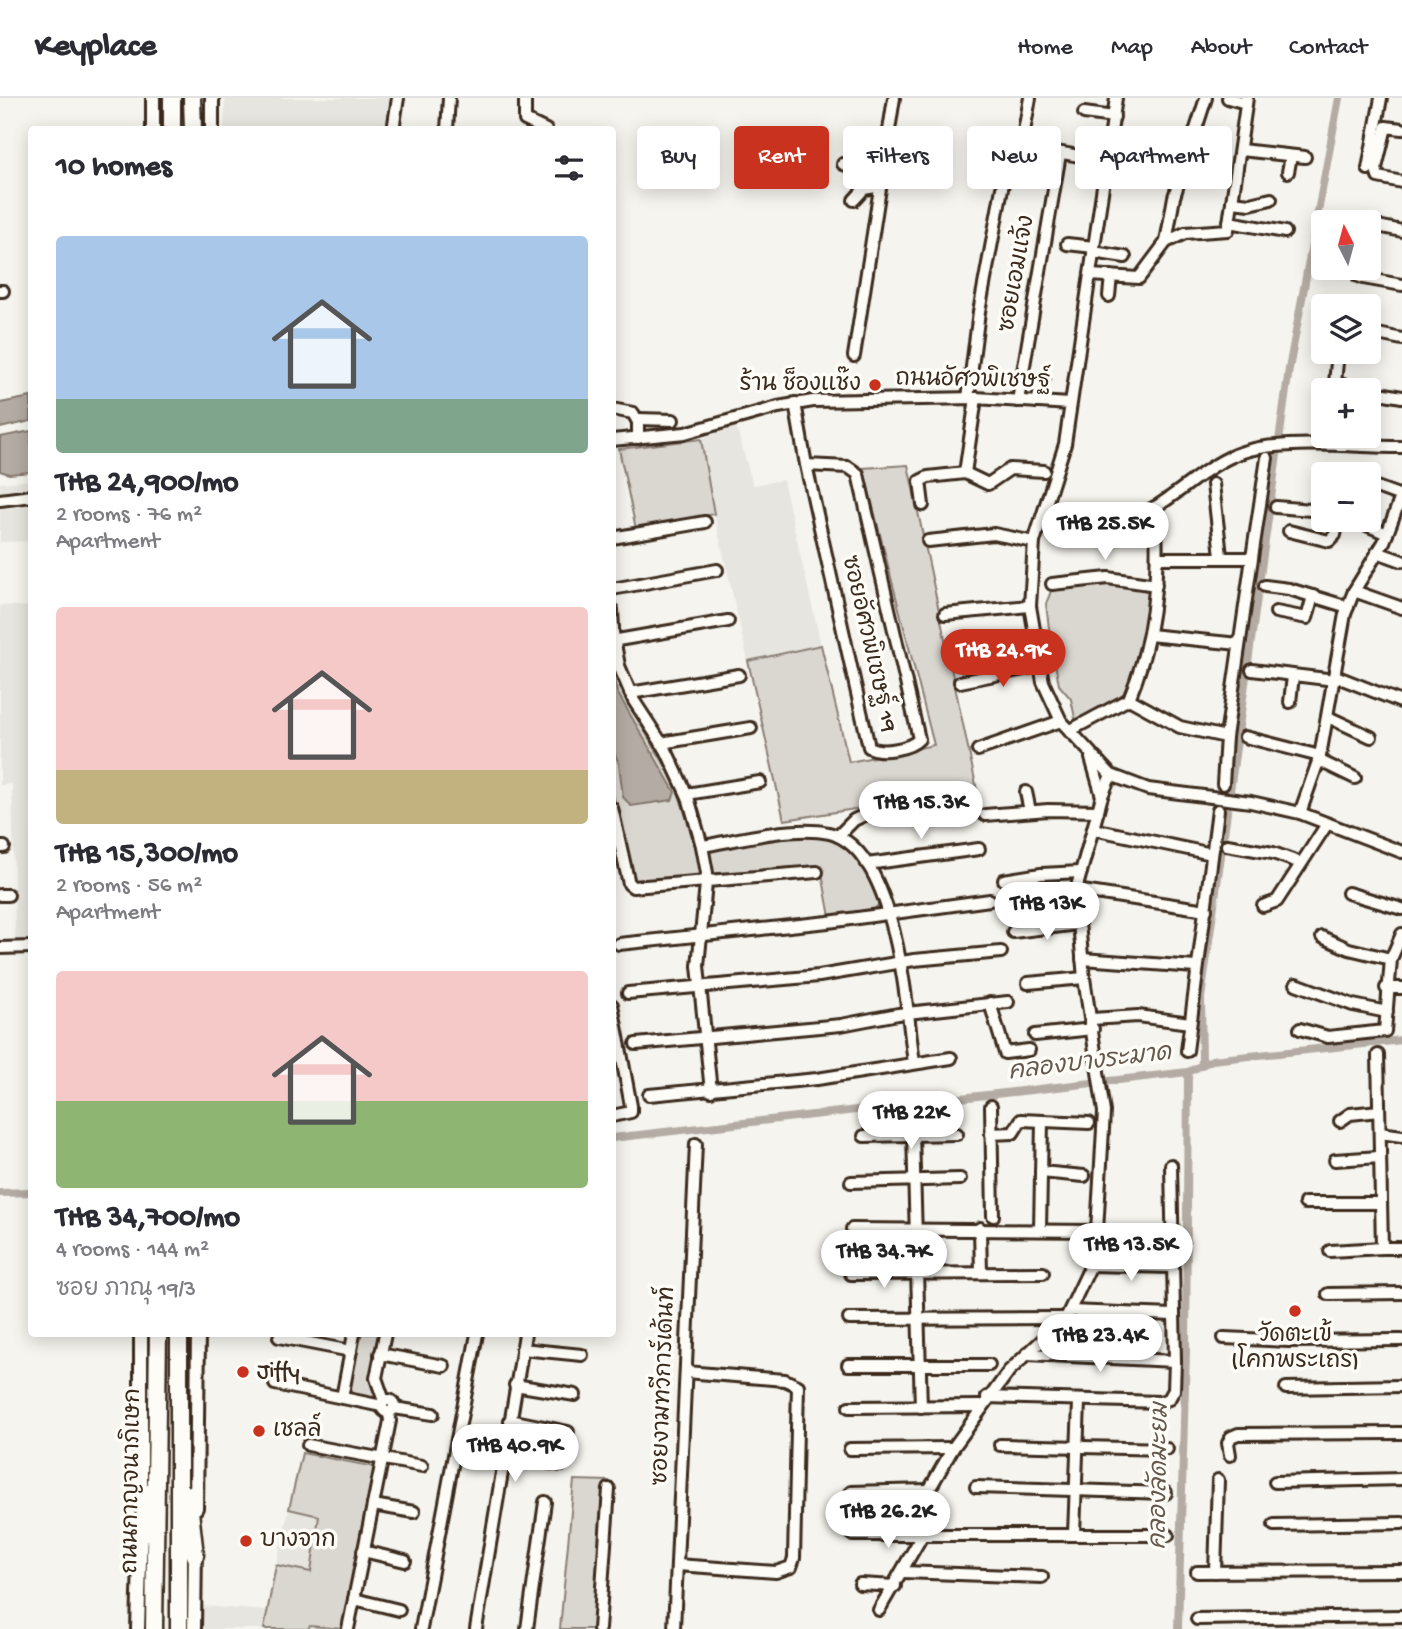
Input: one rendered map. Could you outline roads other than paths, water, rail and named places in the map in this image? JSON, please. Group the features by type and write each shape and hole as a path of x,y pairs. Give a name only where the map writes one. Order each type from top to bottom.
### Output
{"highway":[{"path":"172,98 172,126"},
{"path":"192,98 192,126"},
{"name":"ถนนกาญจนาภิเษก","path":"154,1629 158,1337"},
{"name":"ถนนกาญจนาภิเษก","path":"179,1337 179,1629"},
{"path":"179,1419 195,1555"},
{"path":"141,1536 156,1443"}],"main road":[{"path":"153,98 153,126"},
{"path":"212,98 212,126"},
{"path":"140,1629 141,1337"},
{"path":"194,1625 198,1337"}],"street":[{"path":"394,126 398,98"},
{"path":"447,126 449,98"},
{"path":"525,98 525,120 538,126"},
{"path":"890,126 894,98"},
{"path":"1026,126 1030,98"},
{"name":"ถนนอัศวพิเชษฐ์","path":"1113,126 1116,98"},
{"path":"1090,275 1139,278 1166,242 1174,197 1206,98"},
{"path":"1166,242 1185,233 1228,230 1246,100 1227,98"},
{"path":"1368,169 1381,98"},
{"path":"1084,113 1114,117"},
{"path":"1402,129 1386,127 1376,169 1378,177 1402,182"},
{"path":"1241,150 1305,157"},
{"path":"1288,172 1291,156"},
{"path":"854,200 864,189"},
{"path":"854,356 880,189"},
{"path":"965,473 978,320 1002,189"},
{"name":"ซอยเอมแจ้ง","path":"1018,401 1054,189"},
{"name":"ถนนอัศวพิเชษฐ์","path":"616,440 703,429 795,403 972,398 1070,404 1103,189"},
{"path":"1232,202 1250,204 1270,199"},
{"path":"1229,222 1285,232"},
{"path":"1381,226 1402,230"},
{"path":"1068,244 1125,257"},
{"path":"1109,296 1111,276"},
{"path":"1374,280 1402,285"},
{"path":"1381,335 1402,339"},
{"path":"1037,402 1044,378"},
{"path":"1381,393 1402,397"},
{"name":"ซอยอัศวพิเชษฐ์ 19","path":"795,403 806,465 869,747 885,751 912,744 919,738 858,474 849,467 806,465"},
{"path":"1070,404 1067,433 1034,542 1030,606 1039,666 1061,721 1090,756 1111,775 1148,789 1251,802 1300,813 1402,852"},
{"path":"616,409 626,410 638,419 673,420"},
{"path":"638,419 638,438"},
{"path":"1042,519 1120,518 1155,507 1233,456 1264,453 1284,446 1402,447"},
{"path":"1223,784 1226,737 1264,453"},
{"path":"923,505 919,486 922,478 965,473 988,484 1010,469 1044,471"},
{"path":"1213,484 1221,556"},
{"path":"1300,813 1319,758 1348,607 1354,591 1399,515 1402,495 1381,488"},
{"path":"0,500 28,496"},
{"path":"1069,731 1129,699 1140,673 1156,585 1158,558 1155,507"},
{"path":"1276,507 1311,510"},
{"path":"616,537 705,522"},
{"path":"1289,531 1329,541 1336,532"},
{"path":"1381,531 1387,534"},
{"path":"928,541 994,534 1034,542"},
{"path":"1377,552 1402,561"},
{"path":"1158,558 1252,558"},
{"path":"616,588 716,570"},
{"path":"1052,584 1108,578 1156,585"},
{"path":"1265,586 1348,607"},
{"path":"1354,591 1402,608"},
{"path":"1276,612 1307,618 1313,596"},
{"path":"945,614 1030,606"},
{"path":"616,634 728,621"},
{"path":"1149,635 1239,645"},
{"path":"616,650 619,666 630,692 661,743 687,794 702,846 707,881 699,987 711,1091"},
{"path":"960,682 1039,666"},
{"path":"1252,670 1335,678 1401,702"},
{"path":"630,692 739,675"},
{"path":"1290,702 1293,676"},
{"path":"1129,699 1180,727 1226,737"},
{"path":"1328,717 1371,737"},
{"path":"978,750 1061,721"},
{"path":"661,743 751,727"},
{"path":"1245,737 1319,758 1355,778"},
{"path":"1090,756 1102,796"},
{"path":"879,1610 923,1534 929,1490 953,1448 985,1401 1068,1314 1091,1265 1097,1231 1104,1112 1077,924 1076,890 1102,796 1111,775"},
{"path":"687,794 760,782"},
{"path":"1026,792 1030,811"},
{"path":"838,836 854,820 869,813 968,797"},
{"path":"1187,1051 1217,810"},
{"path":"985,815 1030,811 1098,811"},
{"path":"1263,906 1277,901 1327,824"},
{"path":"616,826 629,884 633,887 817,872"},
{"path":"1093,829 1212,854"},
{"path":"702,846 805,832 848,839 867,864 888,912 899,962 914,1063"},
{"path":"1227,845 1273,853 1301,863"},
{"path":"867,864 979,849"},
{"path":"1004,880 1041,874 1081,872"},
{"path":"1076,890 1206,910"},
{"path":"1348,893 1402,909"},
{"path":"618,944 990,900"},
{"path":"1013,932 1077,924"},
{"path":"1300,1029 1328,1037 1385,1031 1386,988 1391,959 1402,935"},
{"path":"1322,937 1349,948 1391,959"},
{"path":"0,947 28,947"},
{"path":"628,993 819,976 899,962 1001,952"},
{"path":"1082,959 1196,967"},
{"path":"1028,983 1084,978"},
{"path":"1296,984 1353,1005 1387,1012"},
{"path":"1386,988 1402,989"},
{"path":"636,1044 841,1025 907,1013 1008,1002"},
{"path":"990,1003 1005,1053 1029,1051"},
{"path":"1035,1035 1139,1016 1190,1023"},
{"path":"616,1115 631,1112 617,1054"},
{"path":"1378,1055 1382,1248"},
{"path":"649,1095 817,1079 951,1058"},
{"path":"991,1106 993,1216"},
{"path":"1340,1121 1350,1114 1379,1111"},
{"path":"991,1134 1013,1133 1021,1120 1089,1123"},
{"path":"1040,1228 1042,1121"},
{"path":"1380,1133 1402,1136"},
{"path":"864,1136 957,1134"},
{"path":"913,1135 921,1407"},
{"name":"ซอยงามทวีการ์เด้นท์","path":"674,1629 696,1144"},
{"path":"1335,1160 1380,1157"},
{"path":"849,1407 921,1407 985,1401 1166,1401 1174,1390 1175,1361 1171,1165"},
{"path":"1041,1172 1084,1176"},
{"path":"851,1182 960,1179"},
{"path":"1305,1203 1379,1203"},
{"path":"980,1228 981,1273"},
{"path":"852,1229 1040,1228 1097,1231"},
{"path":"1331,1251 1402,1248"},
{"path":"1091,1265 1171,1267"},
{"path":"851,1275 1043,1273"},
{"path":"1328,1294 1402,1293"},
{"path":"849,1319 918,1320 1068,1314 1173,1315"},
{"path":"279,1337 351,1351"},
{"path":"342,1398 353,1337"},
{"path":"348,1629 382,1458 387,1407 376,1378 384,1337"},
{"path":"421,1629 476,1337"},
{"path":"476,1629 524,1337"},
{"path":"1224,1338 1289,1341 1402,1340"},
{"path":"522,1349 582,1355"},
{"path":"380,1354 444,1366"},
{"path":"1027,1354 1175,1361"},
{"path":"848,1365 989,1365"},
{"path":"677,1565 775,1572 791,1567 794,1558 797,1386 785,1380 686,1372"},
{"path":"275,1384 433,1414"},
{"path":"516,1385 575,1395"},
{"path":"1286,1388 1402,1386"},
{"path":"1074,1534 1079,1402"},
{"path":"510,1420 568,1432"},
{"path":"1230,1455 1228,1443 1231,1437 1238,1434 1402,1433"},
{"path":"309,1445 422,1466"},
{"path":"1000,1445 1167,1449"},
{"path":"850,1449 953,1448"},
{"path":"504,1454 561,1465"},
{"path":"1275,1482 1402,1479"},
{"path":"1215,1572 1218,1480"},
{"path":"976,1487 1166,1493"},
{"path":"599,1629 610,1489"},
{"path":"851,1492 929,1490"},
{"path":"527,1629 545,1502"},
{"path":"373,1505 414,1512"},
{"path":"1274,1525 1402,1523"},
{"path":"853,1535 1168,1535"},
{"path":"363,1551 405,1561"},
{"path":"1197,1572 1402,1571"},
{"path":"903,1572 1042,1577"},
{"path":"860,1584 895,1586"},
{"path":"354,1599 398,1610"},
{"path":"1197,1619 1257,1624 1402,1616"}],"waterway":[{"path":"1202,1063 1201,998 1289,369 1339,98"},
{"name":"คลองบางระมาด","path":"616,1138 1188,1072 1212,1060 1402,1040"},
{"name":"คลองลัดมะยม","path":"1178,1629 1186,1351 1188,1072"},
{"name":"คลองบางระมาด","path":"0,1193 28,1192"}],"place":[{"name":"ร้าน ช็องแช๊ง","path":"875,385"},
{"name":"วัดตะเข้ (โคกพระเถร)","path":"1295,1311"},
{"name":"Jiffy","path":"243,1372"},
{"name":"เชลล์","path":"259,1431"},
{"name":"บางจาก","path":"246,1541"}]}
